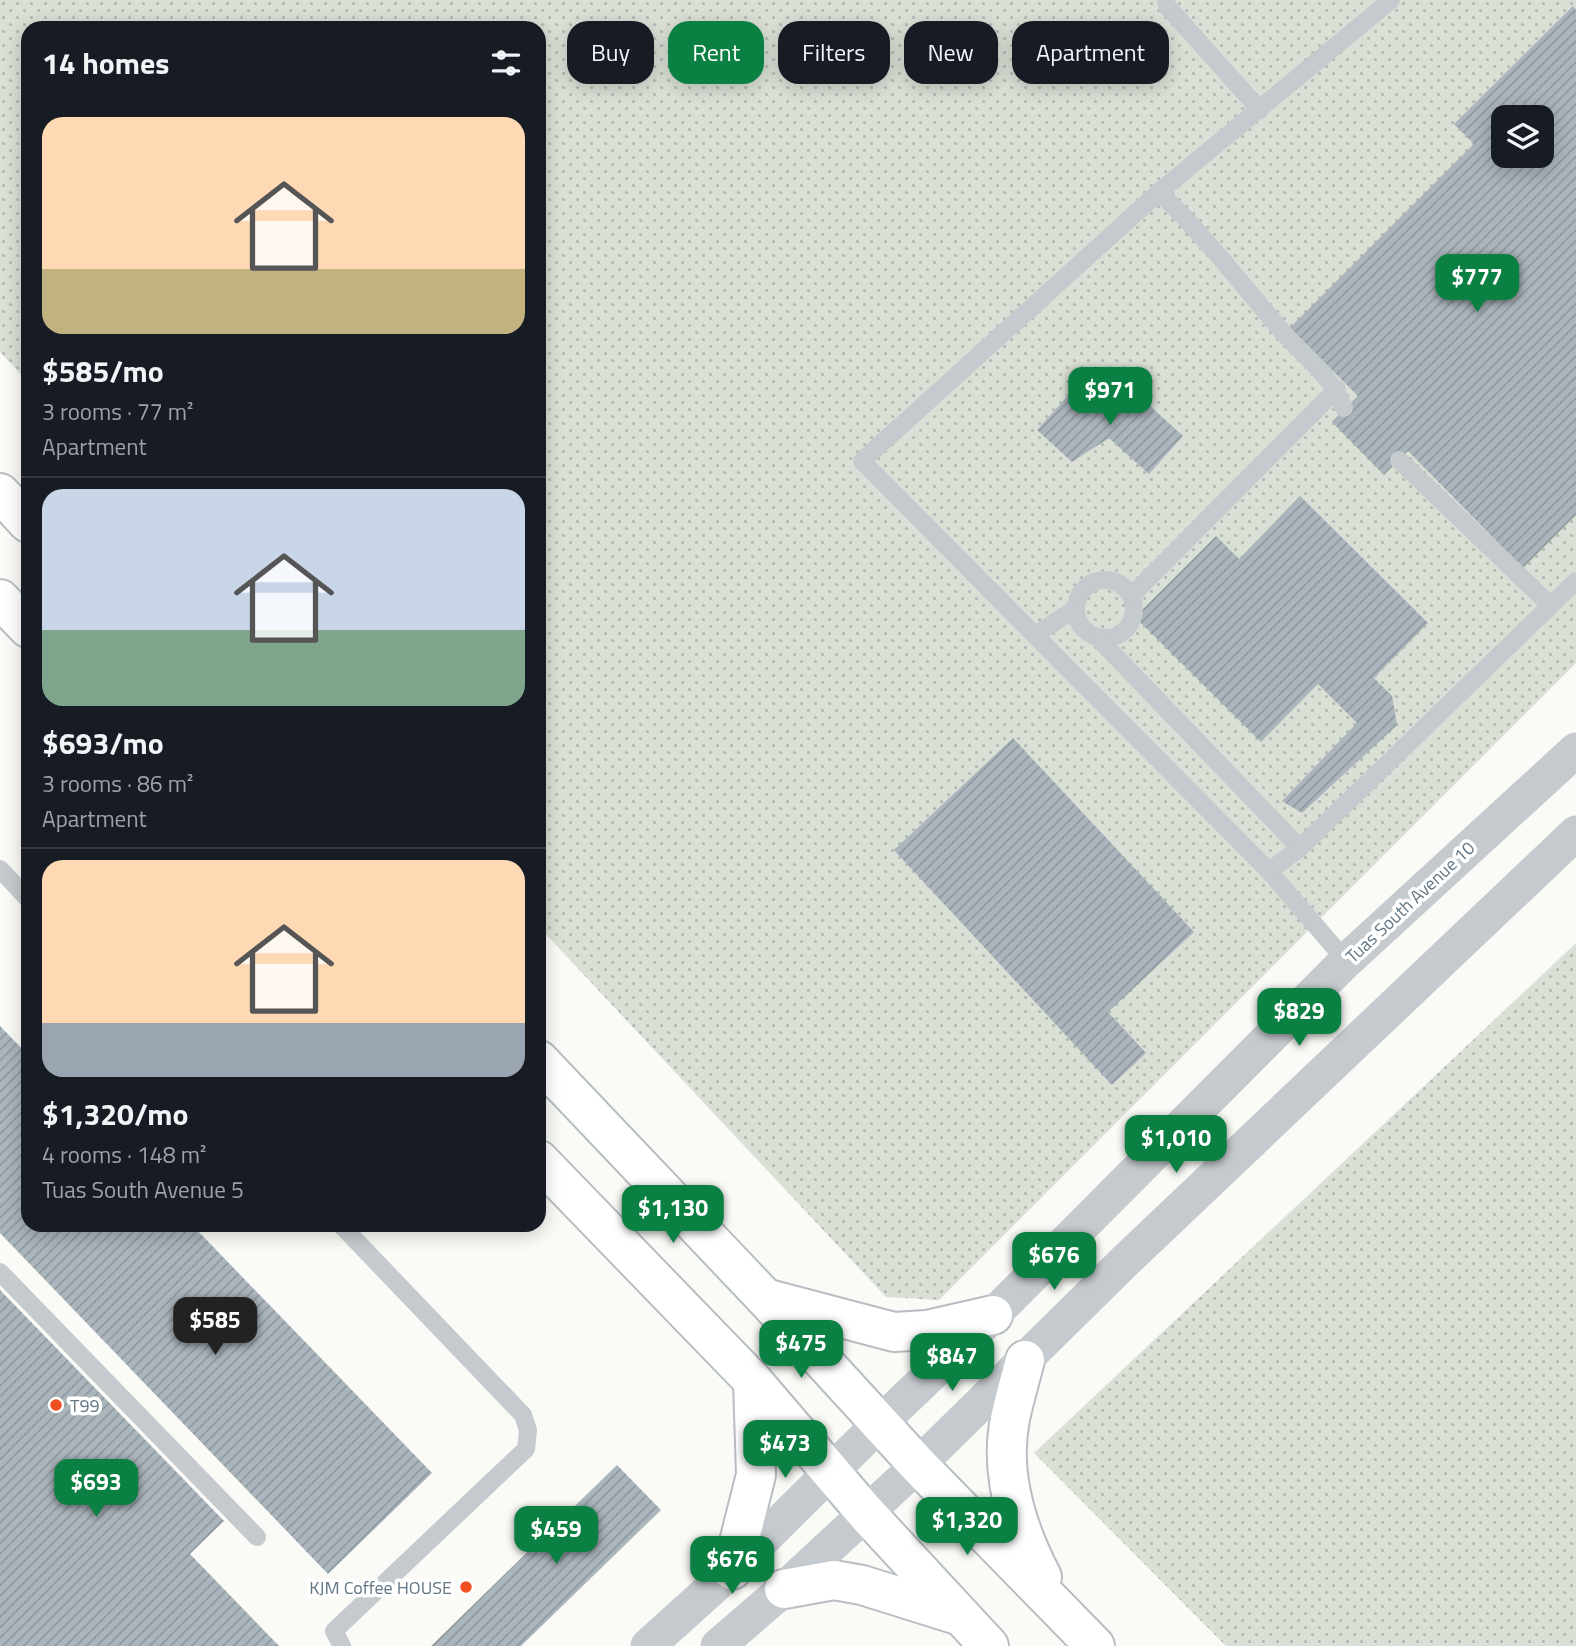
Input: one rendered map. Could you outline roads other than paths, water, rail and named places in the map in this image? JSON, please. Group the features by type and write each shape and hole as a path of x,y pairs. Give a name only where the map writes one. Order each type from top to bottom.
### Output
{"main road":[{"path":"0,493 21,516"},
{"path":"0,599 21,621"},
{"path":"546,1067 765,1298 918,1465 1095,1646"},
{"path":"546,1167 753,1381 865,1512 989,1646"},
{"path":"765,1298 894,1332 928,1330 993,1315"},
{"path":"1025,1360 1009,1421 1007,1471 1023,1541 1058,1608"},
{"path":"732,1570 756,1475 753,1381"},
{"path":"784,1589 834,1580 862,1585 963,1617"}],"street":[{"name":"Tuas South Avenue 10","path":"648,1646 732,1570 993,1315 1346,961 1576,750"},
{"path":"718,1646 918,1465 1123,1263 1576,833"}],"lane":[{"path":"1166,0 1167,6 1260,110"},
{"path":"1346,961 1269,871 862,461 1159,192 1391,0"},
{"path":"1159,192 1337,390 1344,408"},
{"path":"1131,596 1337,390"},
{"path":"1399,460 1550,605"},
{"path":"1098,638 1111,638 1123,632 1131,622 1134,608 1131,596 1123,585 1111,579 1098,580 1086,586 1078,596 1075,609 1078,621 1086,632 1098,638 1300,848"},
{"path":"1269,871 1300,848 1576,582"},
{"path":"1035,635 1075,609"},
{"path":"0,869 21,892"},
{"path":"342,1646 334,1630 526,1449 528,1430 523,1415 348,1232"},
{"path":"0,1272 257,1536"}],"place":[{"name":"T99","path":"56,1405"},
{"name":"KJM Coffee HOUSE","path":"466,1587"}]}
